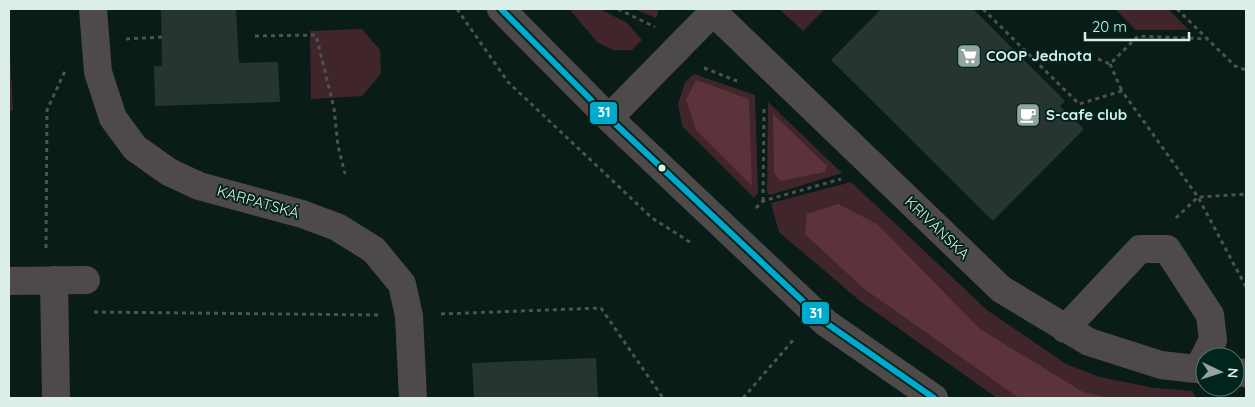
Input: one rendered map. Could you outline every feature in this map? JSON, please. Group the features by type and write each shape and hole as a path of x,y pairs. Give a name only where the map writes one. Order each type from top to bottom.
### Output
{"street":[{"name":"KARPATSKÁ","path":"93,9 98,72 113,118 135,148 169,172 199,186 302,214 337,228 374,250 402,284 408,316 413,398"},
{"path":"501,9 609,118 826,323 934,398"},
{"path":"609,118 713,10"},
{"name":"KRIVÁNSKA","path":"713,10 1001,289 1089,342 1160,365 1195,368"},
{"path":"1065,329 1140,249 1167,249 1210,315 1213,340 1210,347"},
{"path":"54,280 56,398"},
{"path":"9,281 86,280"}],"path":[{"path":"457,9 508,82 652,218 693,244"},
{"path":"618,9 658,28"},
{"path":"983,9 1078,104 1122,91"},
{"path":"1177,9 1235,66 1246,70"},
{"path":"255,36 316,35 334,108 338,146 345,174"},
{"path":"1110,64 1138,36 1208,39"},
{"path":"138,38 162,37"},
{"path":"1098,59 1110,64 1122,91 1198,196 1246,287"},
{"path":"700,66 741,83"},
{"path":"46,246 47,110 62,78"},
{"path":"763,201 764,102"},
{"path":"756,208 763,201 843,178"},
{"path":"1198,196 1246,194"},
{"path":"408,316 601,308 664,398"},
{"path":"92,312 374,315"},
{"path":"743,398 796,338 788,331"}],"shaded area":[{"path":"564,9 600,9 627,23 642,40 632,50 613,50 597,42 570,10"},
{"path":"634,9 659,9 656,18"},
{"path":"779,9 825,9 803,31"},
{"path":"1115,9 1168,9 1189,30 1136,30"},
{"path":"362,29 380,50 381,74 362,96 311,99 310,31"},
{"path":"9,33 13,111 9,111"},
{"path":"694,74 755,95 758,193 754,198 682,126 678,104 685,82"},
{"path":"696,80 749,99 752,186 696,130 686,100"},
{"path":"768,102 842,173 770,195 767,192"},
{"path":"773,114 827,166 825,172 781,181 774,173"},
{"path":"851,182 987,310 1066,364 1100,377 1154,388 1192,391 1196,398 997,398 860,301 779,232 771,203"},
{"path":"838,204 877,224 980,329 1083,392 1110,398 1019,398 863,288 805,234 807,214"}],"building":[{"path":"161,9 236,9 239,63 278,62 280,102 155,106 154,66 162,66"},
{"path":"881,9 973,9 1065,101 1060,106 1084,129 993,221 831,60"},
{"path":"596,358 598,398 474,398 472,363"}],"transit line":[{"name":"31","path":"501,9 609,118 826,323 934,398"}],"place":[{"name":"COOP Jednota","path":"969,56"},
{"name":"S-cafe club","path":"1028,115"}]}
